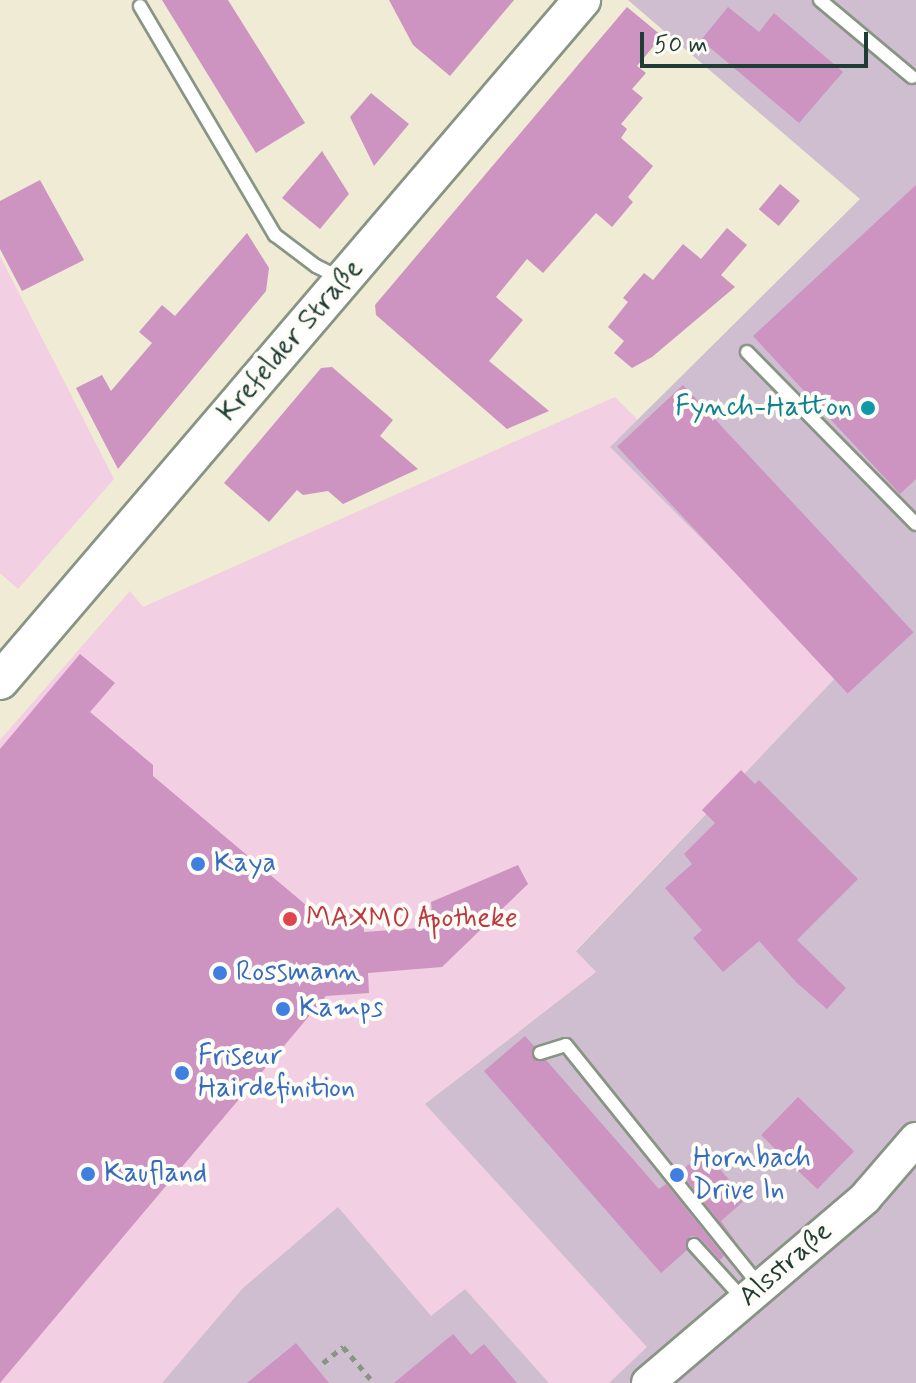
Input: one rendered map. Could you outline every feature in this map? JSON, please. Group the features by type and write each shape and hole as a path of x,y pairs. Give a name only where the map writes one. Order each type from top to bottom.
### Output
{"main road":[{"name":"Krefelder Straße","path":"0,681 582,0"}],"street":[{"name":"Alsstraße","path":"648,1383 865,1198 916,1139"}],"lane":[{"path":"820,0 912,77"},
{"path":"140,6 275,235 316,266 344,280"},
{"path":"747,352 916,524"},
{"path":"540,1053 566,1045 753,1294"},
{"path":"694,1245 753,1294"}],"path":[{"path":"323,1363 343,1347 374,1383"}],"shaded area":[{"path":"628,0 916,0 916,1383 609,1383 647,1347 425,1104 596,972 576,951 838,675 610,447 860,199"},
{"path":"0,256 114,479 18,589 0,573"},
{"path":"615,397 638,420 611,447 838,675 576,950 596,972 425,1104 648,1347 609,1383 549,1383 465,1289 432,1317 242,1289 162,1383 0,1383 0,740 130,591 143,607"},
{"path":"338,1207 431,1316 465,1289 549,1383 162,1383 242,1289"}],"building":[{"path":"162,0 228,0 305,123 256,153"},
{"path":"389,0 514,0 450,76 413,45"},
{"path":"627,7 662,36 637,66 646,73 632,89 643,98 621,124 627,129 621,138 653,166 628,197 633,202 612,227 596,213 543,273 527,259 496,297 523,320 489,361 549,411 507,429 376,315 375,305"},
{"path":"728,7 759,32 774,13 843,72 799,123 701,40"},
{"path":"371,93 409,124 374,166 350,117"},
{"path":"322,151 349,194 320,229 282,198"},
{"path":"40,180 84,260 22,291 0,249 0,201"},
{"path":"780,184 800,201 779,226 759,209"},
{"name":"Fynch-Hatton","path":"916,185 916,479 900,494 753,336"},
{"path":"727,228 747,245 721,275 735,287 652,357 632,368 614,353 624,341 608,327 628,302 623,298 644,273 653,280 683,244 701,259"},
{"path":"247,233 269,268 266,291 118,469 76,388 102,375 111,391 152,343 139,332 162,305 175,316"},
{"path":"332,367 393,420 380,436 418,469 343,504 328,491 303,495 297,490 269,522 224,483 321,368"},
{"path":"683,385 914,632 848,694 617,446"},
{"name":"Kaufland","path":"80,654 115,683 90,712 153,765 153,776 319,916 363,913 364,932 433,927 431,902 518,865 528,884 442,967 368,973 369,993 326,996 0,1383 0,749"},
{"path":"741,770 755,784 759,780 858,879 797,940 846,988 827,1009 796,982 759,941 723,972 693,938 702,930 665,888 692,864 684,854 715,823 702,810"},
{"path":"525,1036 534,1046 533,1059 546,1060 659,1189 666,1184 724,1256 720,1260 700,1238 691,1236 686,1242 687,1250 661,1273 484,1071"},
{"path":"798,1097 854,1151 817,1189 761,1135"},
{"path":"704,1151 746,1199 721,1221 738,1245 680,1172"},
{"path":"453,1334 471,1355 484,1344 517,1383 394,1383"},
{"path":"296,1343 329,1383 247,1383"}],"place":[{"name":"Fynch-Hatton","path":"868,408"},
{"name":"Kaya","path":"198,864"},
{"name":"MAXMO Apotheke","path":"290,919"},
{"name":"Rossmann","path":"220,973"},
{"name":"Kamps","path":"283,1009"},
{"name":"Friseur Hairdefinition","path":"182,1073"},
{"name":"Kaufland","path":"88,1174"},
{"name":"Hornbach Drive In","path":"677,1175"}]}
